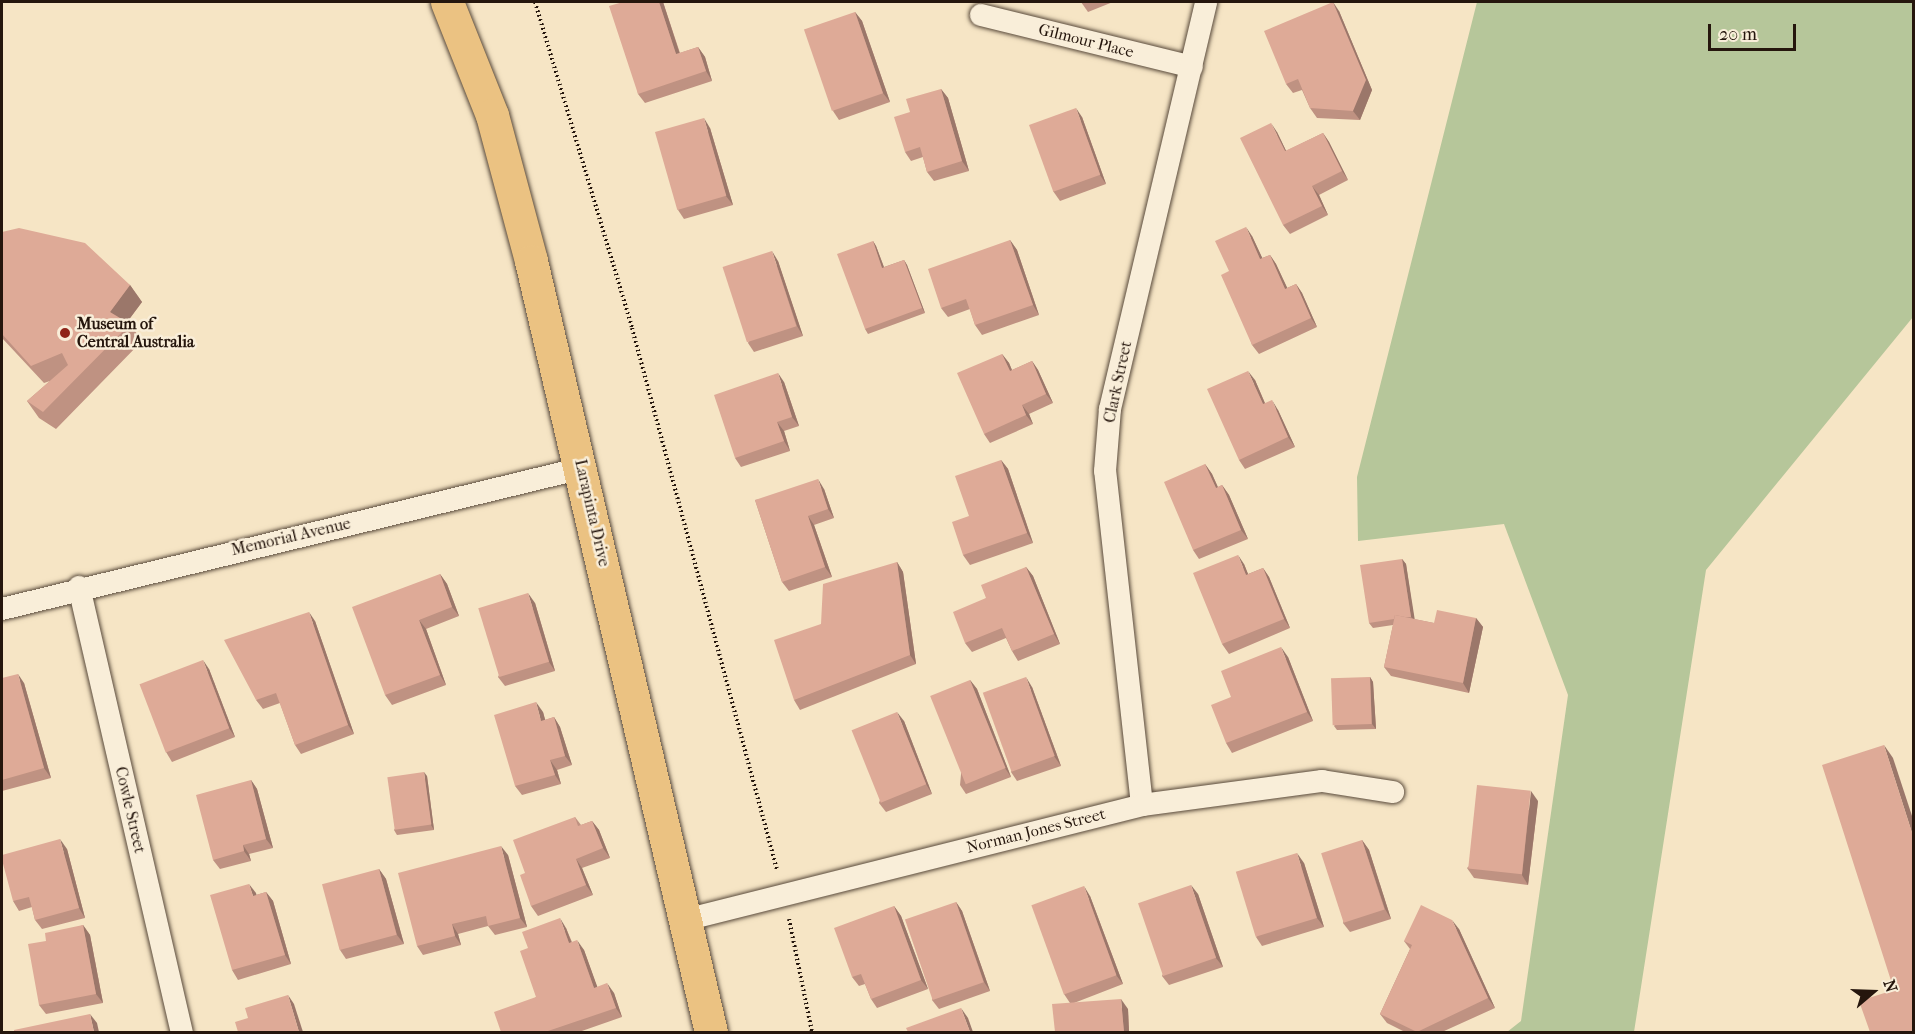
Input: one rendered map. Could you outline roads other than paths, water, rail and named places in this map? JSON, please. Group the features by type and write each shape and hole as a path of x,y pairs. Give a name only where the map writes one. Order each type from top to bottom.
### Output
{"main road":[{"name":"Larapinta Drive","path":"447,2 492,115 582,468 711,1032"}],"street":[{"name":"Clark Street","path":"1142,805 1105,471 1110,409 1206,2"},
{"name":"Gilmour Place","path":"981,15 1192,67"},
{"name":"Memorial Avenue","path":"2,609 79,587 582,468"},
{"name":"Cowle Street","path":"79,587 182,1032"},
{"name":"Norman Jones Street","path":"685,920 1142,805 1323,781 1393,792"}],"place":[{"name":"Museum of Central Australia","path":"65,333"}]}
